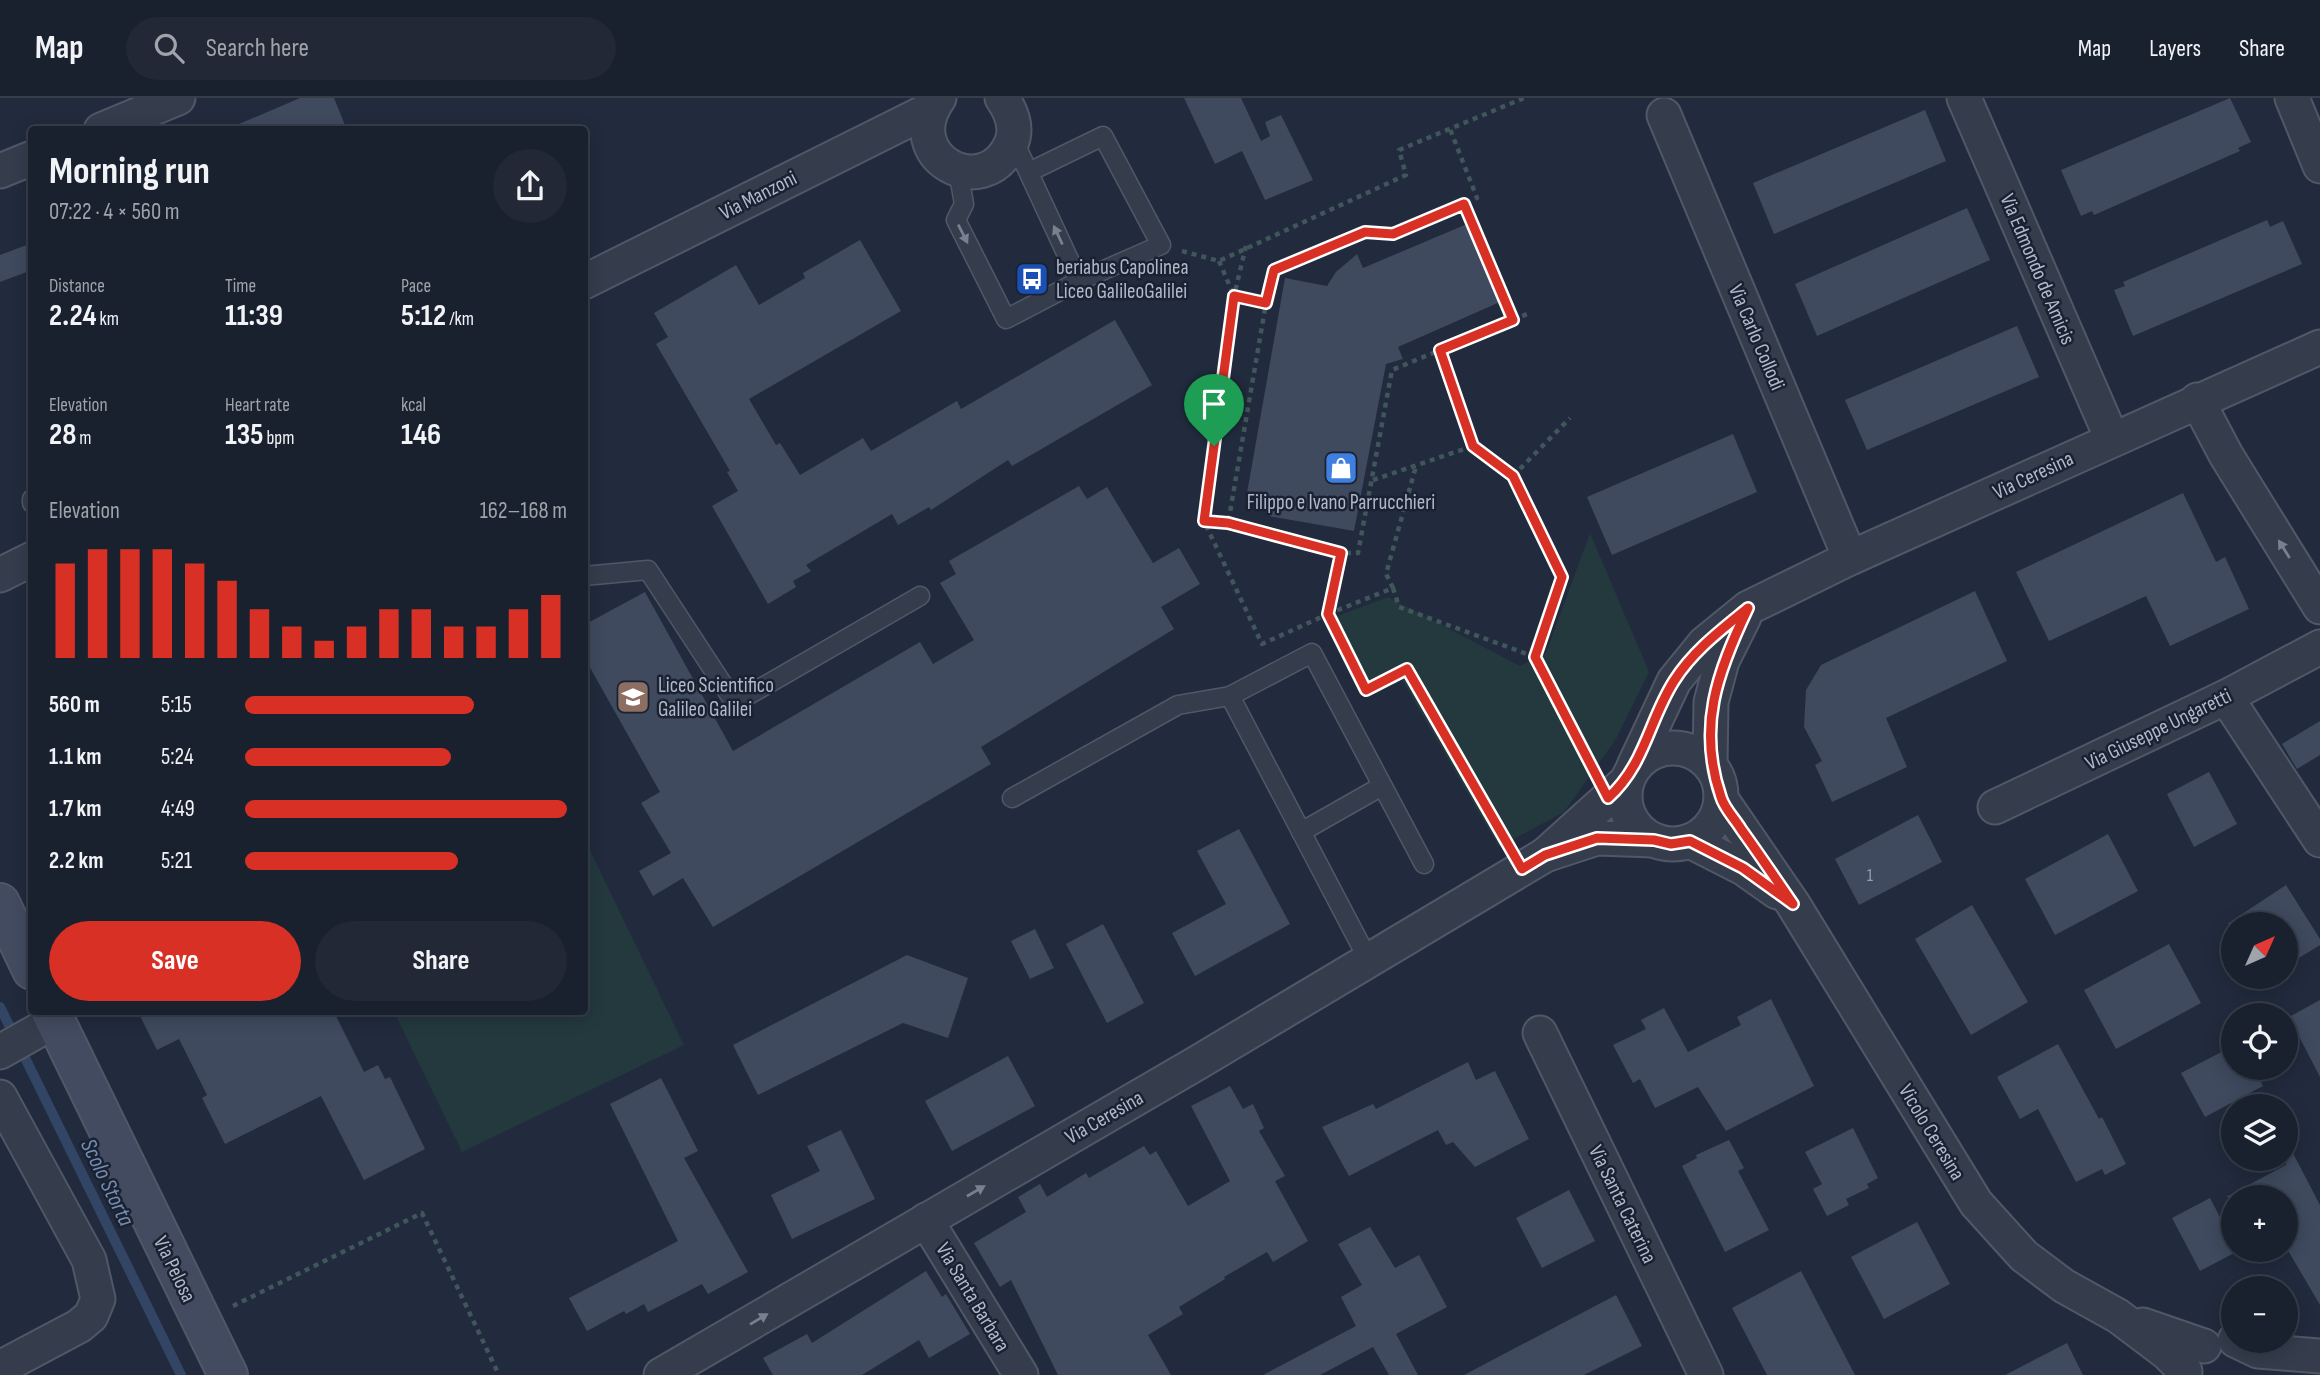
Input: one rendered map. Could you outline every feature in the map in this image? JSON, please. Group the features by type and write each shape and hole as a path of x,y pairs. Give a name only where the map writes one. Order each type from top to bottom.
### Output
{"main road":[{"path":"0,902 28,962"},
{"name":"Via Pelosa","path":"28,1034 199,1319 228,1375"}],"street":[{"path":"111,126 178,98"},
{"path":"881,134 972,172 998,163 1013,139 1010,111 1002,98"},
{"name":"Via Edmondo de Amicis","path":"1964,98 2112,439"},
{"path":"2292,98 2320,166"},
{"path":"935,104 927,134 948,164"},
{"name":"Via Manzoni","path":"588,280 881,134 935,104"},
{"name":"Via Carlo Collodi","path":"1664,115 1850,558"},
{"path":"0,171 28,160"},
{"name":"Via Ceresina","path":"1654,840 1640,831 1629,816 1623,782 1674,681 1705,643 1748,608 1850,558 2320,347"},
{"path":"2197,400 2227,455 2320,607"},
{"path":"0,575 28,561"},
{"path":"1690,841 1704,832 1715,819 1721,799 1716,775 1710,764 1711,702 1723,661 1748,608"},
{"name":"Via Giuseppe Ungaretti","path":"1995,807 2226,697 2320,647"},
{"path":"2226,697 2320,840"},
{"name":"Via Ceresina","path":"661,1375 706,1365 926,1220 1197,1063 1533,862 1623,782 1647,755 1668,748 1685,749 1710,764"},
{"name":"Vicolo Ceresina","path":"1721,799 1793,904 1976,1203 2024,1256 2064,1286 2118,1316 2224,1357 2320,1356"},
{"name":"Via Ceresina","path":"1533,862 1597,838 1654,840 1671,844 1690,841"},
{"name":"Vicolo Ceresina","path":"1690,841 1743,868 1793,904"},
{"name":"Via Santa Caterina","path":"1540,1033 1706,1375"},
{"path":"0,1097 89,1260 98,1299 91,1316 79,1326 0,1368"},
{"name":"Via Santa Barbara","path":"926,1220 1021,1375"}],"lane":[{"path":"948,164 964,204 956,220 1006,319 1079,281 1161,245 1102,136 1029,172"},
{"path":"1013,139 1079,281"},
{"path":"588,576 648,570 734,703 920,596"},
{"path":"1012,799 1178,705 1230,696 1312,653 1424,864"},
{"path":"1230,696 1369,961"},
{"path":"1301,832 1382,786"}],"path":[{"path":"1161,245 1219,261 1246,246 1406,175 1399,150 1524,98"},
{"path":"1228,523 1274,270 1365,232 1393,234 1477,198 1450,129"},
{"path":"1464,204 1513,320"},
{"path":"1246,246 1234,296 1204,521 1262,645 1393,588"},
{"path":"1219,261 1234,296"},
{"path":"1234,296 1266,303"},
{"path":"1204,521 1228,523 1341,553 1358,553 1392,370 1527,314"},
{"path":"1440,350 1473,446 1513,476 1562,577 1535,657"},
{"path":"1513,476 1570,418"},
{"path":"1373,480 1473,446"},
{"path":"1416,466 1386,574 1399,607 1535,657 1623,782"},
{"path":"1341,553 1328,614 1366,690 1407,669 1533,862"},
{"path":"199,1319 422,1213 499,1375"}],"green space":[{"path":"1590,533 1649,672 1616,739 1564,812 1499,847 1401,678 1366,696 1324,621 1388,597 1520,666 1546,653"},
{"path":"588,846 684,1045 462,1152 395,1015 588,1015"}],"building":[{"path":"300,98 334,98 345,126 234,126"},
{"path":"1184,98 1241,98 1261,141 1270,136 1265,122 1281,115 1313,180 1265,200 1242,151 1215,164"},
{"path":"2230,98 2251,142 2238,148 2240,151 2094,215 2092,211 2081,216 2061,170"},
{"path":"1925,110 1946,161 1774,234 1753,183"},
{"path":"1967,208 1990,260 1817,336 1795,284"},
{"path":"2267,220 2270,227 2283,221 2302,264 2133,336 2114,290 2125,286 2123,282"},
{"path":"1467,224 1500,302 1398,347 1403,359 1386,364 1354,531 1269,516 1272,498 1247,493 1285,278 1327,286 1336,272 1357,254 1363,268"},
{"path":"860,240 901,311 749,399 776,445 780,443 800,475 863,438 871,451 957,401 961,409 1115,320 1152,385 1012,466 1008,460 931,510 929,507 898,525 892,514 806,565 811,571 793,581 796,587 768,604 712,506 738,491 727,472 730,471 656,344 668,337 654,313 736,265 759,305 805,278 803,273"},
{"path":"28,244 28,272 0,282 0,255"},
{"path":"2017,326 2039,377 1867,450 1845,400"},
{"path":"1733,434 1757,492 1612,555 1587,497"},
{"path":"1079,486 1087,499 1107,487 1153,563 1179,548 1200,584 1161,607 1174,629 981,747 991,764 713,927 683,878 653,896 639,871 671,853 641,803 660,792 588,664 588,623 645,592 733,751 920,642 933,664 974,640 940,583 956,574 949,561"},
{"path":"2183,493 2216,562 2225,557 2249,609 2170,646 2146,596 2049,641 2016,572"},
{"path":"1975,591 2007,661 1886,718 1907,767 1832,802 1815,765 1822,761 1804,727 1806,690 1821,665"},
{"path":"2320,721 2320,755 2297,769 2282,744"},
{"path":"2209,772 2237,824 2194,847 2167,794"},
{"path":"1918,815 1942,862 1859,905 1835,859"},
{"path":"1239,829 1290,924 1195,976 1172,933 1226,904 1197,851"},
{"path":"2108,834 2138,891 2055,935 2025,879"},
{"path":"2286,885 2320,939 2320,945 2298,959 2298,912 2245,912"},
{"path":"1972,905 2028,1002 1971,1035 1915,939"},
{"path":"1103,924 1144,1003 1107,1023 1066,944"},
{"path":"1035,929 1054,968 1030,979 1011,941"},
{"path":"2169,944 2201,1003 2116,1049 2084,990"},
{"path":"907,955 968,978 948,1038 903,1023 758,1095 733,1045"},
{"path":"1771,999 1814,1086 1726,1131 1698,1087 1655,1108 1640,1079 1633,1083 1613,1045 1646,1029 1641,1020 1664,1008 1688,1052 1741,1025 1737,1017"},
{"path":"2320,1000 2320,1077 2298,1034 2298,1012"},
{"path":"140,1015 336,1015 364,1072 378,1065 385,1079 390,1077 425,1149 364,1180 321,1096 225,1144 202,1098 207,1095 179,1039 157,1050"},
{"path":"2058,1044 2099,1119 2102,1117 2126,1164 2105,1175 2102,1169 2076,1182 2038,1109 2020,1119 1997,1077"},
{"path":"2221,1052 2221,1080 2260,1080 2263,1086 2248,1094 2221,1094 2221,1108 2205,1117 2181,1073"},
{"path":"1008,1056 1035,1106 952,1151 925,1101"},
{"path":"1468,1062 1476,1080 1495,1071 1529,1139 1475,1167 1453,1142 1446,1145 1438,1130 1349,1176 1322,1127 1373,1104 1376,1109"},
{"path":"661,1078 698,1151 684,1158 748,1272 708,1294 702,1284 648,1312 644,1304 626,1314 624,1311 587,1331 569,1298 678,1241 610,1104"},
{"path":"1230,1086 1243,1109 1253,1104 1264,1128 1259,1131 1285,1176 1275,1181 1308,1241 1273,1262 1267,1252 1224,1277 1225,1279 1179,1307 1183,1314 1148,1335 1171,1375 1058,1375 1011,1280 1000,1287 974,1243 1026,1212 1018,1197 1040,1184 1047,1197 1086,1173 1089,1178 1144,1146 1150,1155 1156,1151 1188,1206 1230,1181 1191,1106"},
{"path":"1853,1128 1878,1178 1867,1184 1869,1188 1846,1199 1849,1205 1827,1216 1813,1189 1822,1184 1805,1152"},
{"path":"841,1130 875,1199 792,1239 771,1195 820,1171 807,1146"},
{"path":"1729,1140 1744,1168 1738,1171 1769,1230 1725,1252 1682,1166 1697,1158 1696,1155"},
{"path":"2298,1163 2320,1205 2320,1305 2295,1262 2298,1262 2298,1185 2248,1185 2275,1171 2298,1171"},
{"path":"1569,1190 1595,1241 1542,1268 1516,1218"},
{"path":"2210,1198 2221,1219 2221,1260 2200,1271 2172,1218"},
{"path":"1917,1222 1950,1284 1884,1319 1851,1257"},
{"path":"1370,1227 1395,1268 1419,1255 1447,1307 1396,1334 1418,1375 1389,1375 1373,1347 1320,1375 1263,1375 1356,1326 1341,1297 1362,1285 1338,1244"},
{"path":"926,1271 942,1297 946,1294 970,1334 929,1358 919,1340 862,1375 773,1375 763,1358 807,1334 812,1343"},
{"path":"1801,1271 1855,1375 1767,1375 1732,1308"},
{"path":"1616,1295 1642,1346 1584,1375 1464,1375"},
{"path":"2067,1343 2083,1375 2005,1375"}],"waterway":[{"name":"Scolo Storta","path":"0,1007 181,1375"}],"place":[{"name":"beriabus Capolinea Liceo GalileoGalilei","path":"1032,279"},
{"name":"Filippo e Ivano Parrucchieri","path":"1341,468"},
{"name":"Liceo Scientifico Galileo Galilei","path":"633,697"}],"route":[{"path":"1464,204 1513,320 1440,350 1473,446 1513,476 1562,577 1535,657 1608,798 1627,781 1674,681 1705,643 1748,608 1723,661 1711,702 1710,764 1716,775 1721,799 1793,904 1743,868 1690,841 1671,844 1654,840 1597,838 1545,855 1522,869 1407,669 1366,690 1328,614 1341,553 1228,523 1204,521 1214,446 1234,296 1266,303 1274,270 1365,232 1393,234 1464,204"}]}
